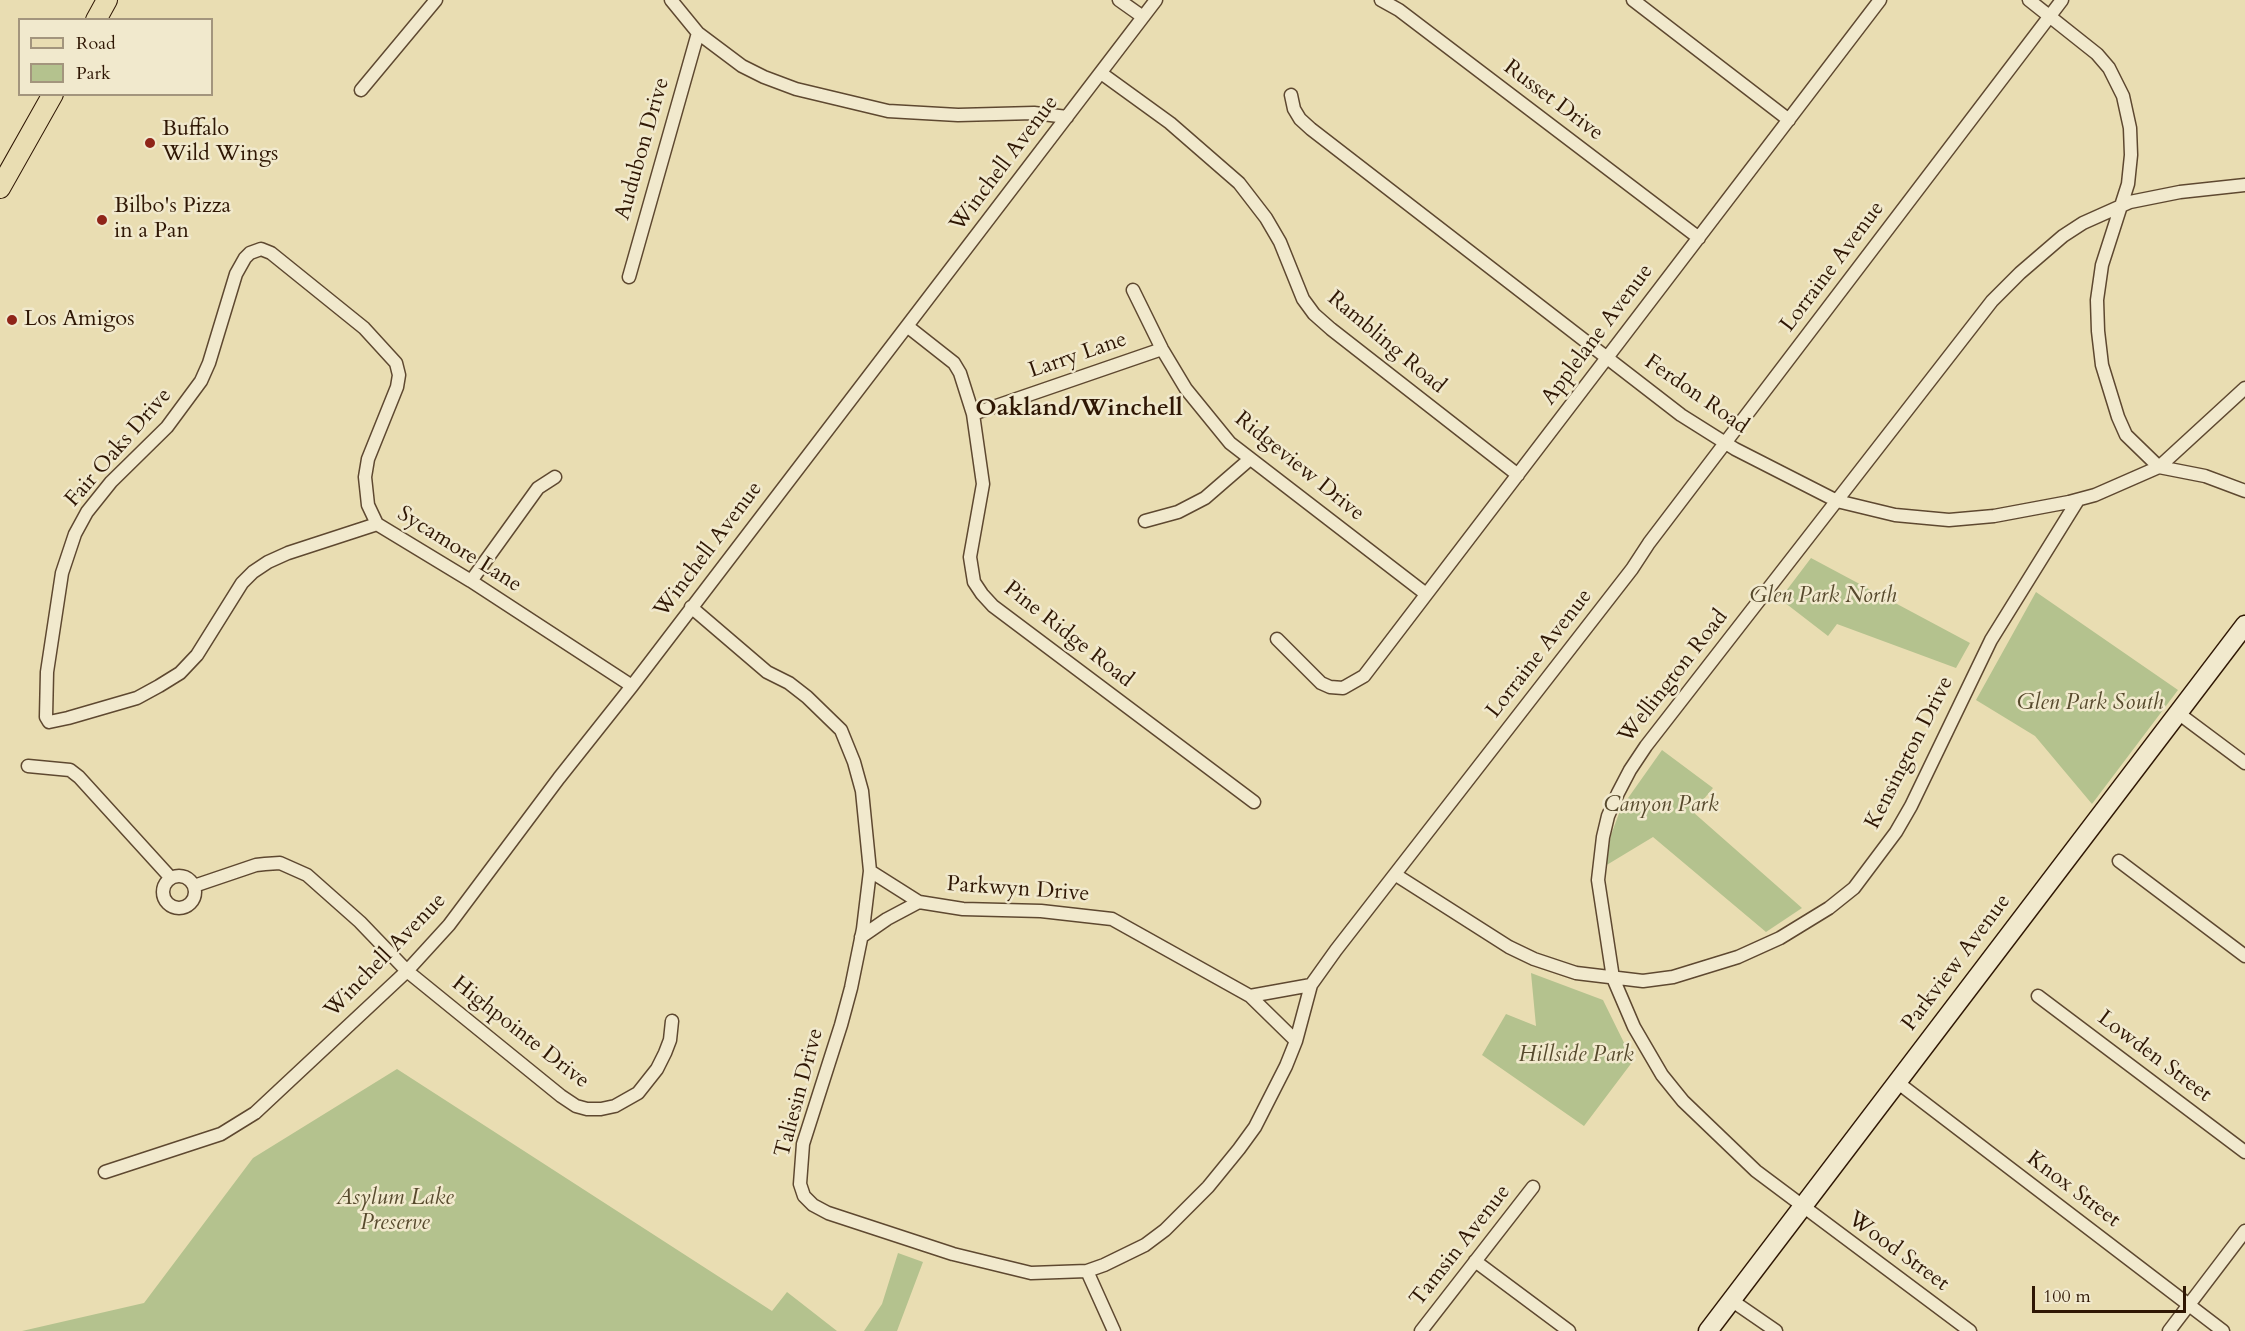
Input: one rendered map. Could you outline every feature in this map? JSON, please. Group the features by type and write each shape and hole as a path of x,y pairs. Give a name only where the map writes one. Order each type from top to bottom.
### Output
{"main road":[{"path":"97,18 107,0"},
{"path":"0,188 52,96"}],"street":[{"path":"361,90 436,0"},
{"path":"671,0 698,33 742,66 796,89 888,111 958,115 1034,113 1067,117"},
{"path":"1119,0 1143,17"},
{"name":"Winchell Avenue","path":"105,1172 221,1134 241,1122 268,1101 407,970 449,925 558,778 632,686 1156,0"},
{"name":"Russet Drive","path":"1381,0 1409,18 1699,238"},
{"path":"1633,0 1789,120"},
{"name":"Applelane Avenue","path":"1277,639 1321,683 1330,687 1343,688 1364,676 1880,0"},
{"path":"2029,0 2097,54 2109,68 2119,84 2130,128 2131,155 2128,183 2102,265 2097,300 2102,365 2109,392 2126,435 2159,467 2205,476 2245,491"},
{"name":"Lorraine Avenue","path":"1031,1273 1087,1271 1104,1265 1145,1245 1165,1230 1208,1187 1255,1127 1296,1041 1311,985 1336,950 1632,569 1649,543 2062,0"},
{"name":"Audubon Drive","path":"629,277 698,33"},
{"name":"Rambling Road","path":"1101,73 1170,123 1239,183 1266,218 1280,242 1303,299 1314,314 1518,476"},
{"name":"Ferdon Road","path":"1291,95 1294,109 1300,119 1311,129 1681,415 1775,471 1837,501 1895,515 1950,520 1994,516 2095,495 2159,467"},
{"path":"2120,206 2180,192 2245,185"},
{"name":"Wellington Road","path":"1801,1206 1734,1152 1676,1092 1662,1075 1634,1027 1613,978 1598,880 1608,816 1629,770 1646,746 1992,301 2063,236 2083,223 2120,206"},
{"name":"Sycamore Lane","path":"257,250 271,253 364,328 396,363 399,375 397,387 368,459 364,477 368,505 377,524 471,581 632,686"},
{"name":"Fair Oaks Drive","path":"257,250 245,258 236,274 209,363 201,381 166,427 111,482 87,512 75,534 62,573 47,672 46,717 49,722 137,698 159,687 180,673 197,656 236,593 253,572 288,553 377,524"},
{"name":"Ridgeview Drive","path":"1133,290 1162,349 1186,389 1216,428 1250,459 1426,594"},
{"name":"Pine Ridge Road","path":"906,326 954,363 960,373 973,414 983,484 970,557 974,582 982,594 993,606 1254,802"},
{"name":"Larry Lane","path":"973,414 1162,349"},
{"path":"2159,467 2245,388"},
{"path":"1145,522 1178,512 1205,498 1250,459"},
{"path":"471,581 538,488 555,477"},
{"name":"Kensington Drive","path":"1396,875 1467,922 1534,959 1576,973 1643,981 1673,977 1738,957 1780,938 1829,908 1854,888 1896,832 1911,806 1991,640 2078,500"},
{"path":"691,607 767,672 789,683 807,697 841,730 854,762 862,791 870,871"},
{"name":"Parkview Avenue","path":"1708,1331 2245,625"},
{"path":"2178,712 2245,763"},
{"path":"28,766 70,770 79,777 170,878"},
{"path":"2119,861 2245,956"},
{"name":"Highpointe Drive","path":"194,886 256,865 280,863 307,875 360,922 407,970 576,1106 587,1109 615,1106 638,1093 657,1070 670,1040 672,1021"},
{"name":"Parkwyn Drive","path":"870,871 919,902 963,909 1041,911 1112,919 1250,996 1296,1041"},
{"name":"Taliesin Drive","path":"870,871 861,937 843,1016 803,1144 800,1184 804,1196 813,1205 828,1212 953,1254 1031,1273"},
{"path":"181,875 194,886 195,894 190,904 181,908 170,906 163,897 162,892 166,881 170,878 181,875"},
{"path":"861,937 887,919 919,902"},
{"path":"1250,996 1311,985"},
{"name":"Lowden Street","path":"2038,996 2245,1152"},
{"name":"Knox Street","path":"1897,1082 2223,1331"},
{"name":"Tamsin Avenue","path":"1421,1331 1533,1187"},
{"name":"Wood Street","path":"1801,1206 1970,1331"},
{"path":"2169,1331 2245,1231"},
{"path":"1475,1262 1569,1331"},
{"path":"1087,1271 1114,1331"},
{"path":"1731,1300 1776,1331"}],"green space":[{"name":"Glen Park North","path":"1811,558 1970,643 1956,668 1837,624 1828,636 1780,599"},
{"name":"Glen Park South","path":"2036,592 2178,690 2092,804 2035,736 1976,700"},
{"name":"Canyon Park","path":"1662,750 1713,788 1693,812 1802,908 1766,932 1653,837 1605,866 1611,835 1621,808"},
{"name":"Hillside Park","path":"1531,973 1603,1000 1633,1061 1584,1126 1482,1055 1506,1014 1536,1026"},
{"name":"Asylum Lake Preserve","path":"397,1069 772,1311 787,1292 837,1331 22,1331 144,1303 253,1158"},
{"path":"898,1253 923,1262 897,1331 864,1331 882,1304"}],"place":[{"name":"Buffalo Wild Wings","path":"150,143"},
{"name":"Bilbo's Pizza in a Pan","path":"102,220"},
{"name":"Los Amigos","path":"12,320"}],"district":[{"name":"Oakland/Winchell","path":"1079,409"}]}
